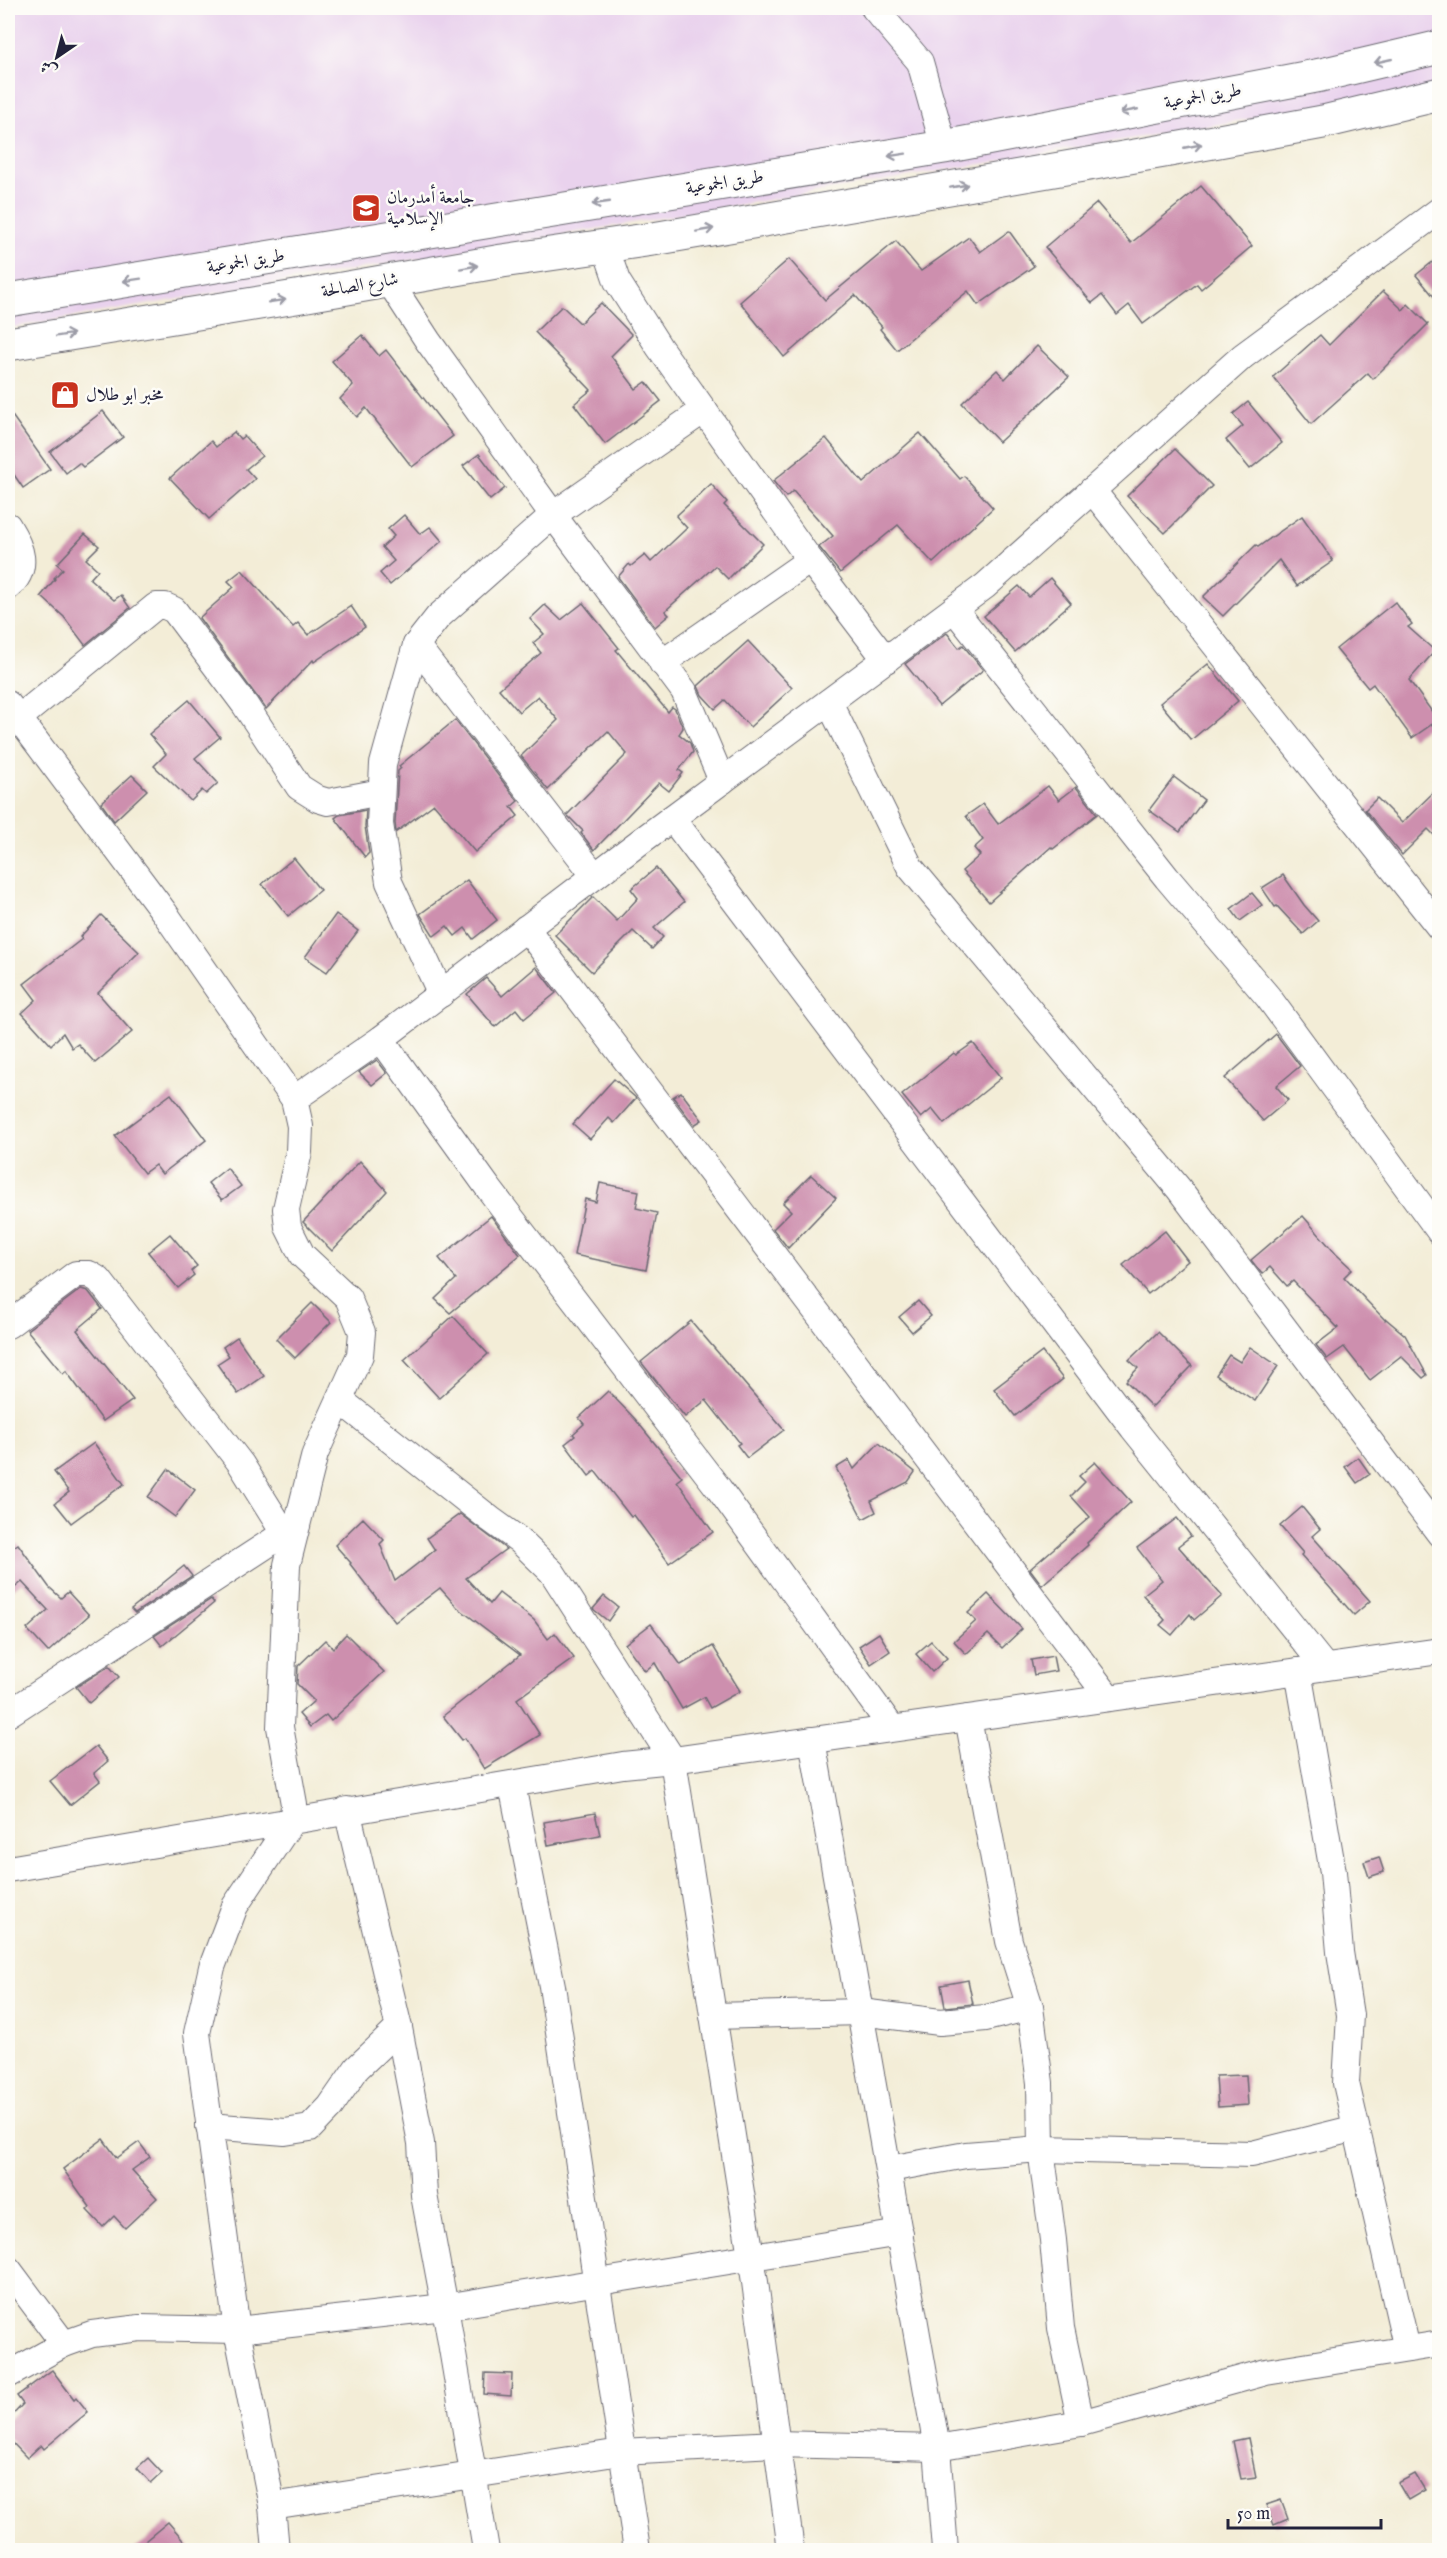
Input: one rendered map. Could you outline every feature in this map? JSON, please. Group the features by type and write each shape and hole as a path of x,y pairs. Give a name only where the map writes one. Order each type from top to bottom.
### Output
{"main road":[{"name":"طريق الجموعية","path":"8,300 944,147 1321,75 1440,47"},
{"path":"605,246 1164,152 1323,122 1440,94"},
{"path":"646,196 653,239"},
{"name":"شارع الصالحة","path":"8,345 502,261 605,246"}],"street":[{"path":"874,8 920,62 944,147"},
{"path":"294,1099 381,1039 672,818 985,586 1243,356 1440,210"},
{"path":"605,246 617,281 704,410 810,560 886,660"},
{"path":"389,281 428,341 553,515 684,691 722,781"},
{"path":"441,994 388,882 380,824 383,764 416,645 438,617 553,515 704,410"},
{"path":"1092,490 1440,928"},
{"path":"8,526 18,543 23,561 14,581 8,587"},
{"path":"663,663 810,560"},
{"path":"276,2550 272,2506 237,2330 197,2033 212,1967 235,1906 293,1819 294,1804 280,1727 287,1565 291,1529 315,1454 360,1354 363,1332 348,1298 302,1255 288,1227 286,1209 299,1152 300,1126 294,1099 164,912 13,711 156,606 165,606 174,610 231,686 299,787 318,799 328,801 381,792"},
{"path":"954,609 1167,878 1268,997 1440,1232"},
{"path":"416,645 595,876"},
{"path":"829,702 910,867 1179,1190 1440,1534"},
{"path":"672,818 1133,1428 1325,1667"},
{"path":"526,928 1109,1698"},
{"path":"381,1039 489,1189 719,1489 892,1728"},
{"path":"8,1325 76,1274 88,1274 99,1280 291,1529"},
{"path":"340,1400 519,1540 552,1572 673,1760 751,2256 791,2550"},
{"path":"8,1714 291,1529"},
{"path":"8,1869 623,1765 673,1760 1440,1651"},
{"path":"1298,1671 1333,1872 1340,1952 1350,2015 1346,2083 1407,2349"},
{"path":"968,1718 1009,1941 1030,2007 1040,2083 1041,2149 1053,2240 1061,2328 1081,2423"},
{"path":"812,1740 937,2448 945,2550"},
{"path":"512,1785 552,1986 637,2550"},
{"path":"347,1810 399,2028 422,2143 424,2195 486,2550"},
{"path":"713,2016 861,2012 940,2022 986,2018 1030,2007"},
{"path":"210,2126 285,2132 310,2128 330,2107 357,2068 399,2028"},
{"path":"889,2169 966,2156 1041,2149 1252,2154 1356,2128"},
{"path":"8,2375 64,2344 92,2334 140,2328 237,2330 445,2307 900,2233"},
{"path":"8,2269 64,2344"},
{"path":"272,2506 621,2452 776,2444 937,2448 1081,2423 1266,2372 1440,2344"}],"shaded area":[{"name":"جامعة أمدرمان الإسلامية","path":"8,8 1439,8 1439,87 8,328"}],"building":[{"path":"1201,186 1252,246 1201,289 1197,284 1143,324 1129,305 1117,315 1102,295 1092,303 1045,247 1097,203 1131,243"},
{"path":"1009,231 1034,266 978,305 968,291 897,350 880,329 882,327 855,295 784,357 740,302 789,259 825,300 896,241 921,271 969,237 980,252"},
{"path":"1440,256 1440,304 1416,275"},
{"path":"1383,291 1403,310 1408,304 1428,324 1373,379 1368,373 1311,424 1273,377 1320,335 1329,345"},
{"path":"601,303 632,335 611,356 636,389 646,382 661,401 605,444 574,404 591,390 535,332 562,306 580,323"},
{"path":"362,335 379,356 386,350 453,436 412,467 366,408 357,417 340,399 353,385 332,361"},
{"path":"1037,346 1069,377 999,442 962,403 997,370 1005,379"},
{"path":"1248,402 1282,443 1250,469 1226,440 1243,426 1233,414"},
{"path":"8,410 50,469 23,488 8,466"},
{"path":"103,411 123,437 83,467 79,463 66,473 50,452"},
{"path":"234,432 240,439 244,436 262,456 246,469 255,479 209,519 170,478 211,441 216,447"},
{"path":"920,433 960,479 964,476 993,508 933,563 898,525 840,573 819,547 833,536 793,491 786,497 773,481 826,438 863,483"},
{"path":"1175,449 1212,486 1165,533 1127,496"},
{"path":"479,454 505,488 490,500 463,466"},
{"path":"711,484 727,502 724,505 763,544 728,579 715,566 665,611 669,615 655,627 618,577 629,564 631,566 645,555 651,562 687,528 676,516"},
{"path":"404,515 420,534 430,527 442,541 390,585 380,573 394,561 382,547 394,536 388,529"},
{"path":"1302,516 1333,561 1297,586 1279,560 1223,616 1203,597 1256,545 1258,547"},
{"path":"85,534 99,546 86,559 98,570 90,579 114,600 121,595 130,608 85,645 64,617 41,596 63,569 57,564"},
{"path":"242,570 293,627 298,623 308,635 351,606 365,627 314,662 313,660 266,709 199,618 234,587 228,581"},
{"path":"1050,578 1071,603 1015,652 984,616 1019,586 1029,597"},
{"path":"1395,602 1412,624 1408,627 1435,651 1409,680 1438,720 1412,738 1373,684 1368,688 1336,649"},
{"path":"583,603 619,648 616,650 668,712 672,707 675,709 683,728 679,734 690,743 693,752 679,770 683,773 669,791 659,783 594,850 581,833 583,831 567,815 627,754 608,731 548,790 521,756 558,720 538,696 519,712 499,689 541,653 533,643 544,634 530,619 545,605 561,620"},
{"path":"947,633 959,648 963,645 983,670 939,706 905,664"},
{"path":"748,641 792,688 750,727 725,700 715,709 702,695 698,686"},
{"path":"1208,664 1238,701 1191,740 1160,703"},
{"path":"189,700 220,737 195,758 218,783 206,794 202,790 191,801 154,766 166,754 149,734"},
{"path":"455,720 518,801 511,807 518,816 475,852 434,804 396,832 398,771 401,768 399,766"},
{"path":"132,775 147,790 114,821 101,803"},
{"path":"1174,777 1204,800 1180,832 1149,810"},
{"path":"1048,786 1059,800 1076,787 1097,814 1053,849 1051,847 989,902 962,871 980,855 974,848 983,840 966,816 983,804 998,824"},
{"path":"1440,786 1440,841 1428,829 1402,855 1365,810 1377,798 1402,823"},
{"path":"366,810 365,826 369,853 365,857 335,818 339,815"},
{"path":"294,858 320,890 288,916 262,884"},
{"path":"656,868 684,902 654,928 663,937 652,949 633,931 592,972 555,935 593,897 617,921 638,898 631,889"},
{"path":"1283,875 1318,921 1303,934 1277,906 1275,907 1262,888"},
{"path":"467,880 497,920 473,939 465,928 455,936 447,926 434,936 420,914"},
{"path":"1252,893 1262,905 1240,921 1231,909"},
{"path":"336,914 358,931 327,972 305,957"},
{"path":"101,915 139,952 98,993 132,1032 95,1063 78,1044 72,1048 63,1033 51,1045 22,1013 36,1000 24,984 82,939 80,937"},
{"path":"536,967 556,993 524,1019 516,1009 495,1027 467,994 486,978 502,996"},
{"path":"1276,1034 1300,1066 1276,1086 1288,1100 1263,1121 1225,1078"},
{"path":"973,1043 1001,1078 944,1124 932,1109 921,1118 902,1095 954,1053 956,1055"},
{"path":"377,1060 387,1073 372,1085 359,1072"},
{"path":"614,1079 636,1098 614,1123 609,1118 590,1139 573,1124"},
{"path":"681,1092 702,1120 694,1125 673,1097"},
{"path":"171,1094 206,1140 162,1174 155,1165 144,1173 115,1136"},
{"path":"360,1161 387,1191 332,1251 303,1222"},
{"path":"227,1168 241,1186 222,1200 208,1183"},
{"path":"811,1175 836,1198 788,1248 773,1229 791,1211 783,1203"},
{"path":"600,1183 639,1191 636,1208 657,1213 646,1270 574,1255 585,1199 596,1202"},
{"path":"491,1216 520,1255 450,1313 435,1299 456,1279 439,1258"},
{"path":"1303,1216 1352,1269 1344,1277 1385,1320 1405,1335 1427,1375 1423,1378 1401,1356 1370,1380 1344,1347 1327,1359 1316,1345 1338,1328 1293,1281 1287,1286 1270,1267 1262,1274 1251,1260"},
{"path":"1165,1231 1188,1261 1148,1294 1123,1265"},
{"path":"170,1234 197,1266 191,1271 194,1275 178,1288 148,1252"},
{"path":"81,1289 88,1291 102,1309 77,1330 133,1400 103,1421 66,1371 63,1374 27,1330"},
{"path":"918,1301 931,1316 912,1332 899,1317"},
{"path":"312,1303 331,1322 295,1358 276,1339"},
{"path":"453,1316 488,1354 439,1398 404,1360"},
{"path":"691,1321 784,1430 747,1458 737,1445 740,1443 706,1400 685,1417 641,1362"},
{"path":"1158,1332 1192,1366 1152,1407 1126,1381 1138,1368 1129,1360"},
{"path":"237,1337 264,1376 238,1394 217,1364 229,1356 223,1347"},
{"path":"1250,1347 1278,1366 1255,1401 1216,1375 1229,1355 1240,1362"},
{"path":"1042,1352 1063,1379 1015,1416 994,1389"},
{"path":"608,1391 635,1419 682,1477 677,1481 713,1532 669,1563 634,1515 631,1517 595,1471 589,1476 565,1444 584,1424 579,1418"},
{"path":"94,1443 124,1484 71,1523 55,1503 69,1492 54,1472"},
{"path":"879,1443 915,1472 908,1482 871,1501 876,1512 863,1519 836,1468 849,1460 854,1469"},
{"path":"1358,1457 1370,1474 1357,1483 1345,1467"},
{"path":"1095,1462 1131,1502 1087,1543 1088,1545 1042,1585 1030,1569 1090,1517 1071,1496 1085,1482 1079,1476"},
{"path":"168,1469 195,1490 175,1517 148,1497"},
{"path":"1302,1507 1320,1529 1312,1536 1370,1601 1354,1615 1301,1555 1303,1553 1280,1526"},
{"path":"460,1514 506,1549 466,1578 490,1604 499,1593 534,1620 548,1639 555,1633 574,1658 517,1699 540,1735 484,1769 465,1738 462,1740 443,1716 520,1655 457,1607 440,1588 395,1622 335,1545 363,1518 384,1540 380,1544 395,1581 435,1550 427,1538"},
{"path":"1177,1518 1191,1536 1178,1546 1222,1596 1194,1620 1190,1614 1172,1635 1160,1625 1165,1620 1143,1595 1162,1580 1137,1548"},
{"path":"18,1544 49,1587 61,1598 68,1592 89,1615 48,1652 27,1629 48,1610 22,1582 8,1593 8,1551"},
{"path":"184,1566 192,1576 135,1613 131,1609"},
{"path":"988,1594 1022,1629 1002,1648 988,1634 966,1654 954,1641 976,1621 968,1613"},
{"path":"604,1596 618,1607 608,1621 593,1609"},
{"path":"211,1599 214,1603 162,1646 154,1636"},
{"path":"651,1624 681,1665 713,1646 740,1691 710,1708 704,1697 682,1709 655,1663 645,1671 625,1644"},
{"path":"879,1633 890,1651 871,1664 859,1646"},
{"path":"346,1634 384,1672 331,1721 326,1715 310,1727 299,1714 314,1701 297,1684 298,1666 325,1640 333,1648"},
{"path":"931,1641 947,1658 932,1672 916,1654"},
{"path":"1053,1656 1056,1671 1034,1675 1031,1660"},
{"path":"109,1666 119,1677 89,1703 76,1687"},
{"path":"96,1746 108,1761 94,1773 100,1781 70,1805 50,1781"},
{"path":"595,1813 600,1835 548,1845 544,1822"},
{"path":"1379,1857 1384,1872 1369,1877 1364,1862"},
{"path":"968,1980 973,2004 945,2007 941,1985"},
{"path":"1246,2075 1248,2105 1218,2107 1216,2076"},
{"path":"103,2139 117,2158 139,2142 150,2157 132,2170 157,2198 125,2228 114,2216 103,2227 87,2210 90,2207 63,2169"},
{"path":"52,2370 74,2399 76,2397 88,2412 44,2449 41,2445 27,2458 8,2438 8,2420 23,2404 17,2396"},
{"path":"485,2373 512,2374 511,2396 484,2394"},
{"path":"1248,2438 1256,2477 1241,2479 1233,2441"},
{"path":"148,2458 162,2473 151,2483 137,2468"},
{"path":"1415,2474 1425,2490 1408,2500 1398,2483"},
{"path":"1281,2500 1288,2519 1274,2525 1266,2505"},
{"path":"168,2522 192,2550 134,2550"}],"place":[{"name":"جامعة أمدرمان الإسلامية","path":"366,208"},
{"name":"مخبر ابو طلال","path":"65,395"}]}
